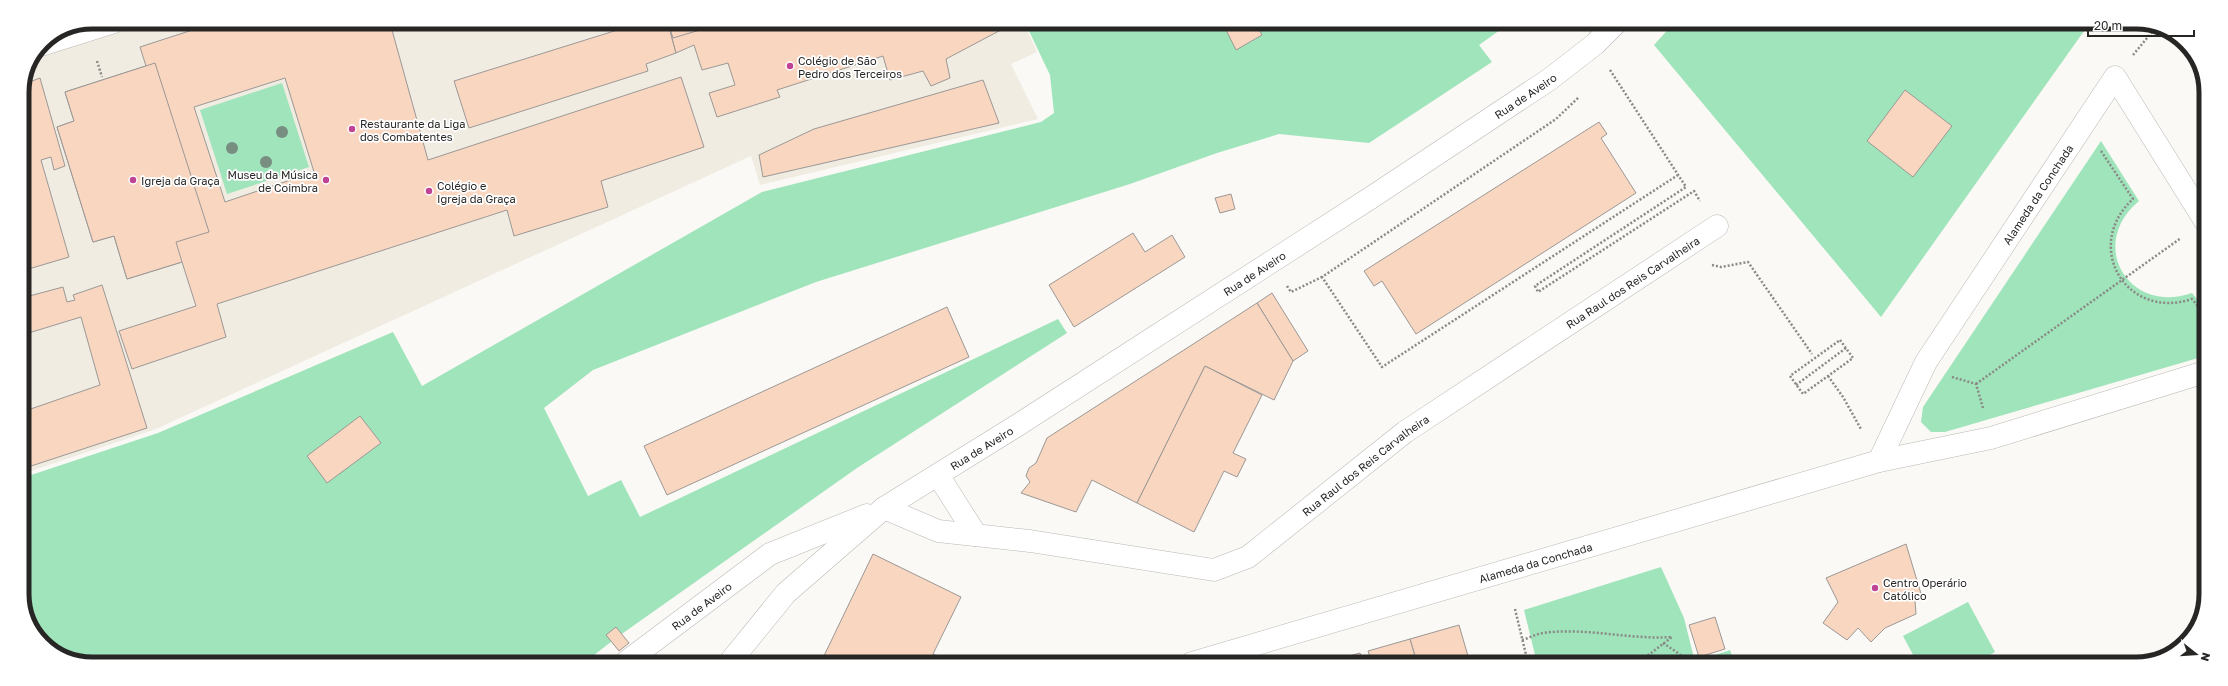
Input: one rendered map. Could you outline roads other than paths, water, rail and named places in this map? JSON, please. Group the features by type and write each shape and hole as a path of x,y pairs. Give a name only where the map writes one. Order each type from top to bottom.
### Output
{"street":[{"name":"Rua de Aveiro","path":"734,657 786,592 884,508 1366,201 1530,92 1595,44 1610,29"},
{"name":"Alameda da Conchada","path":"1879,461 1926,362 2115,77 2199,211"},
{"name":"Rua Raul dos Reis Carvalheira","path":"884,508 938,531 976,535 1214,570 1248,558 1405,432 1717,226"},
{"name":"Alameda da Conchada","path":"1212,657 1879,461 1991,438 2199,374"},
{"path":"938,475 976,535"},
{"name":"Rua de Aveiro","path":"637,657 770,554 884,508"}],"place":[{"name":"Colégio de São Pedro dos Terceiros","path":"790,66"},
{"name":"Restaurante da Liga dos Combatentes","path":"352,129"},
{"name":"Igreja da Graça","path":"133,180"},
{"name":"Museu da Música de Coimbra","path":"326,180"},
{"name":"Colégio e Igreja da Graça","path":"429,191"},
{"name":"Centro Operário Católico","path":"1875,588"}]}
